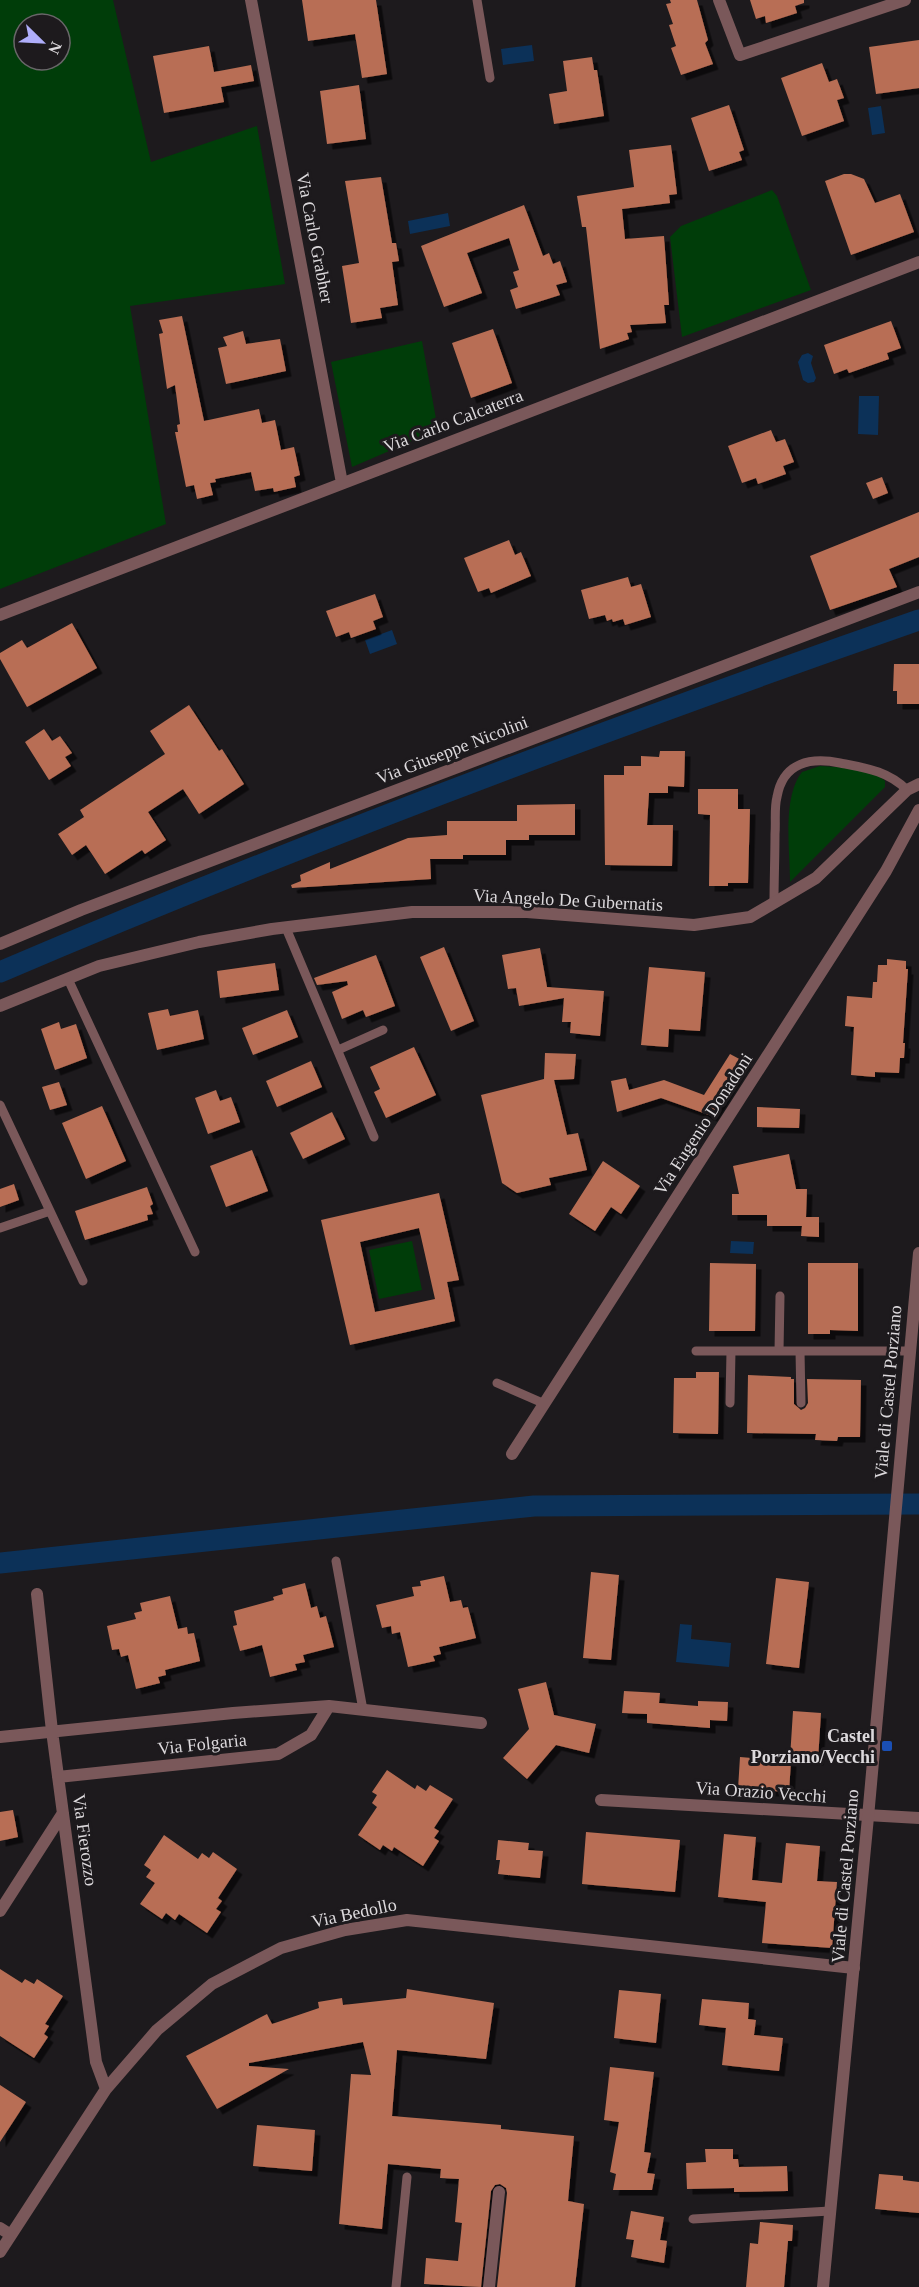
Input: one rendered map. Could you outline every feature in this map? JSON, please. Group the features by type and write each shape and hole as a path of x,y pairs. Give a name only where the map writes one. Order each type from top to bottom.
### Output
{"street":[{"name":"Via Carlo Grabher","path":"251,0 342,483"},
{"path":"719,0 740,55 905,0"},
{"name":"Via Carlo Calcaterra","path":"0,615 919,262"},
{"name":"Via Giuseppe Nicolini","path":"0,944 81,910 919,592"},
{"name":"Via Angelo De Gubernatis","path":"0,1006 99,966 199,942 286,928 423,912 527,912 694,925 750,917 816,878 907,790 919,784"},
{"name":"Via Eugenio Donadoni","path":"513,1454 886,871 919,810"},
{"name":"Viale di Castel Porziano","path":"823,2287 919,1253"},
{"name":"Via Fierozzo","path":"37,1594 52,1731 96,2062 106,2089"},
{"name":"Via Folgaria","path":"58,1777 278,1754 311,1735 328,1706"},
{"name":"Via Folgaria","path":"0,1737 233,1713 328,1706 481,1722"},
{"name":"Via Orazio Vecchi","path":"601,1800 868,1817 919,1818"},
{"path":"0,1911 63,1813"},
{"name":"Via Bedollo","path":"0,2252 5,2232 106,2089 157,2030 212,1984 281,1948 345,1930 407,1920 854,1968"},
{"path":"489,2287 498,2192"}],"lane":[{"path":"477,0 490,78"},
{"path":"774,903 776,798 784,779 792,769 802,763 825,760 874,769 891,776 907,790"},
{"path":"286,928 374,1137"},
{"path":"68,979 195,1252"},
{"path":"338,1050 383,1030"},
{"path":"0,1105 83,1281"},
{"path":"0,1228 50,1211"},
{"path":"779,1351 780,1296"},
{"path":"696,1351 910,1351"},
{"path":"730,1402 731,1351"},
{"path":"800,1351 801,1404"},
{"path":"498,1383 545,1404"},
{"path":"336,1561 363,1710"},
{"path":"396,2287 407,2177"},
{"path":"693,2219 830,2211"}],"green space":[{"path":"0,0 113,0 151,162 257,126 285,284 130,306 166,524 0,589"},
{"path":"772,190 777,196 811,290 682,337 670,237 681,226"},
{"path":"422,341 438,430 352,467 331,362"},
{"path":"820,766 872,773 885,781 885,787 790,882 788,825 792,795 802,772"},
{"path":"412,1241 422,1290 379,1299 369,1250"}],"water":[{"path":"532,45 534,61 503,65 501,49"},
{"path":"881,106 885,133 872,135 868,108"},
{"path":"448,213 450,226 410,234 408,221"},
{"path":"808,353 813,356 811,363 816,378 814,382 808,383 803,380 798,362 802,355"},
{"path":"859,396 879,396 878,435 858,434"},
{"path":"392,630 397,644 370,654 365,640"},
{"path":"731,1241 754,1242 753,1254 730,1253"},
{"path":"680,1624 692,1625 691,1639 731,1643 729,1667 676,1662"}],"building":[{"path":"302,0 376,0 387,74 362,78 355,34 308,41"},
{"path":"670,0 697,0 708,40 705,43 713,64 681,75 671,48 676,46 669,25 673,24 666,4 671,3"},
{"path":"750,0 804,0 804,3 795,6 797,13 766,23 765,16 756,19"},
{"path":"919,40 919,88 876,94 869,47"},
{"path":"209,46 214,72 251,65 254,81 221,87 224,102 164,113 153,56"},
{"path":"592,57 594,70 597,70 604,116 554,124 549,94 567,91 563,61"},
{"path":"822,63 829,82 837,79 844,98 837,100 844,121 802,136 781,78"},
{"path":"359,85 366,139 327,144 320,91"},
{"path":"729,105 744,150 739,152 742,160 709,171 691,118"},
{"path":"671,145 677,194 669,195 670,203 622,209 625,239 664,236 669,305 664,305 666,323 630,325 632,332 627,333 629,339 600,349 586,227 582,227 577,196 634,187 629,150"},
{"path":"844,174 864,179 875,203 900,194 914,232 851,255 825,181"},
{"path":"381,177 392,243 396,243 399,261 392,262 398,305 380,308 382,318 351,323 342,266 359,263 345,181"},
{"path":"524,205 543,256 549,253 553,264 560,261 567,282 556,285 560,295 516,309 510,290 518,287 513,272 519,270 509,238 467,253 482,293 444,307 421,246"},
{"path":"182,316 204,421 259,409 262,423 275,420 281,450 294,447 300,475 294,477 296,487 274,492 273,488 255,491 251,472 215,479 216,482 210,483 213,495 197,499 194,485 186,487 175,432 178,432 177,425 180,424 175,385 167,389 159,334 163,333 159,320"},
{"path":"891,321 901,348 887,353 889,359 849,373 847,369 834,374 824,345"},
{"path":"493,329 512,383 471,398 452,343"},
{"path":"243,331 246,344 280,339 286,371 226,384 218,348 227,346 223,337"},
{"path":"771,430 776,442 785,439 794,462 783,466 786,474 758,484 756,478 742,483 728,446"},
{"path":"882,477 888,493 873,499 866,483"},
{"path":"919,512 919,557 889,569 897,587 830,610 810,556"},
{"path":"509,540 515,555 521,552 531,576 491,593 489,588 478,592 464,558"},
{"path":"628,577 631,587 641,584 651,617 625,625 623,619 607,621 605,615 589,619 581,590"},
{"path":"375,594 383,617 373,621 376,629 351,638 349,632 336,637 326,611"},
{"path":"72,623 97,668 27,707 0,659 0,653 22,640 27,648"},
{"path":"894,664 919,664 919,704 897,704 897,691 893,691"},
{"path":"189,705 219,751 222,749 244,784 199,814 183,789 148,812 166,840 145,854 142,850 105,874 86,845 72,855 58,834 84,817 80,810 165,754 150,731"},
{"path":"44,729 52,741 60,736 72,753 65,757 71,766 49,780 25,742"},
{"path":"660,751 685,751 684,787 668,786 668,793 649,793 647,825 673,825 672,866 605,865 604,775 624,775 624,766 641,766 641,756 659,757"},
{"path":"698,789 738,789 738,809 750,809 748,883 709,886 710,815 698,814"},
{"path":"575,804 575,835 529,835 529,840 506,840 506,855 463,855 463,859 430,859 431,879 292,888 291,885 301,881 300,875 330,862 330,869 408,838 447,835 447,821 517,821 517,805"},
{"path":"444,947 474,1021 451,1031 420,957"},
{"path":"540,948 547,987 604,991 600,1036 570,1033 571,1022 562,1022 564,998 519,1006 516,988 508,989 502,955"},
{"path":"376,955 395,1006 366,1017 363,1010 342,1019 332,992 348,985 347,981 317,985 314,978"},
{"path":"887,959 906,961 906,969 908,969 904,1058 900,1058 899,1073 875,1072 875,1077 851,1075 854,1027 845,1026 847,996 872,998 873,982 877,982 878,965 887,965"},
{"path":"275,963 279,990 220,998 217,971"},
{"path":"649,967 705,972 700,1031 669,1029 668,1047 641,1045"},
{"path":"168,1009 170,1016 198,1010 204,1039 157,1050 148,1013"},
{"path":"287,1010 298,1037 253,1055 242,1028"},
{"path":"59,1022 61,1029 76,1024 87,1058 55,1070 41,1029"},
{"path":"414,1047 436,1095 386,1118 374,1092 380,1089 370,1067"},
{"path":"545,1053 576,1054 574,1079 554,1080 567,1135 578,1133 587,1170 549,1178 551,1185 517,1193 502,1183 481,1095 544,1079"},
{"path":"730,1054 745,1062 712,1116 661,1098 617,1112 611,1081 626,1078 629,1090 664,1080 704,1095"},
{"path":"311,1061 322,1087 277,1107 266,1081"},
{"path":"59,1082 67,1105 50,1110 42,1087"},
{"path":"216,1090 220,1101 231,1097 240,1122 208,1134 195,1098"},
{"path":"102,1106 126,1161 86,1179 62,1123"},
{"path":"757,1107 800,1109 799,1128 757,1127"},
{"path":"332,1112 345,1139 303,1159 290,1133"},
{"path":"252,1150 268,1191 226,1207 210,1166"},
{"path":"789,1154 796,1189 807,1189 806,1217 819,1217 819,1237 801,1236 802,1226 767,1226 767,1215 732,1215 732,1194 739,1194 733,1166"},
{"path":"603,1161 640,1186 621,1214 611,1207 595,1231 569,1214"},
{"path":"14,1184 19,1200 0,1207 0,1189"},
{"path":"147,1187 153,1204 150,1206 153,1214 147,1215 148,1220 85,1240 75,1211"},
{"path":"439,1193 459,1280 447,1282 455,1321 350,1345 321,1220","holes":["419,1228 435,1299 375,1312 360,1242"]},
{"path":"710,1263 756,1264 755,1331 709,1331"},
{"path":"808,1263 858,1263 858,1331 830,1330 830,1334 808,1334"},
{"path":"696,1372 719,1372 718,1434 673,1433 674,1378 696,1378"},
{"path":"748,1375 791,1377 794,1379 794,1404 801,1410 808,1403 807,1379 861,1380 860,1437 838,1437 837,1441 815,1440 816,1434 747,1433"},
{"path":"591,1572 619,1575 611,1660 583,1658"},
{"path":"444,1576 450,1602 461,1600 463,1608 468,1607 476,1638 439,1647 441,1654 433,1656 435,1661 408,1667 400,1632 392,1634 391,1626 382,1628 376,1605 414,1596 412,1587 421,1586 420,1581"},
{"path":"776,1578 809,1582 799,1668 766,1664"},
{"path":"305,1583 311,1608 317,1606 320,1618 326,1616 334,1647 303,1655 305,1662 295,1664 297,1670 270,1677 262,1645 240,1651 233,1626 237,1625 234,1611 274,1600 273,1597 283,1594 282,1589"},
{"path":"170,1596 178,1629 187,1627 188,1634 194,1633 200,1661 165,1670 166,1675 158,1677 160,1683 136,1689 128,1655 121,1657 119,1649 112,1650 107,1626 136,1619 134,1613 142,1611 140,1603"},
{"path":"546,1682 554,1715 596,1724 589,1753 556,1745 527,1779 503,1758 529,1729 518,1689"},
{"path":"624,1691 660,1693 659,1703 698,1706 698,1701 728,1702 727,1721 710,1720 710,1728 647,1723 647,1714 622,1713"},
{"path":"793,1711 821,1713 818,1760 790,1758"},
{"path":"740,1757 791,1761 789,1792 738,1789"},
{"path":"387,1770 415,1789 417,1785 426,1791 430,1785 453,1799 434,1828 439,1831 434,1838 439,1841 423,1866 394,1847 392,1851 383,1845 380,1850 358,1835 377,1807 372,1803 377,1795 372,1792"},
{"path":"13,1810 18,1837 0,1841 0,1812"},
{"path":"586,1832 680,1840 675,1892 582,1884"},
{"path":"724,1834 756,1837 752,1880 782,1883 786,1843 820,1846 817,1881 837,1882 832,1948 762,1943 766,1902 718,1897"},
{"path":"164,1835 198,1859 202,1853 209,1858 213,1852 237,1869 218,1898 222,1901 216,1909 221,1912 207,1933 179,1914 175,1920 166,1913 162,1919 140,1904 155,1883 146,1877 151,1870 144,1865"},
{"path":"498,1840 529,1843 528,1850 543,1851 540,1878 498,1874 500,1860 496,1860"},
{"path":"0,1969 22,1983 25,1979 34,1984 37,1979 63,1996 45,2024 49,2026 44,2034 48,2037 34,2058 0,2036"},
{"path":"407,1989 494,2003 486,2059 397,2050 392,2116 501,2125 501,2129 574,2136 568,2201 584,2204 575,2287 497,2287 507,2193 506,2188 500,2184 495,2185 491,2191 481,2287 424,2284 426,2258 458,2261 462,2223 455,2222 459,2179 440,2178 441,2169 388,2164 382,2229 339,2224 351,2074 371,2075 363,2042 249,2063 249,2066 289,2069 217,2109 186,2056 267,2014 272,2024 319,2008 318,2002 342,1998 343,2005 406,1998"},
{"path":"619,1990 661,1994 656,2043 614,2038"},
{"path":"702,1999 749,2003 748,2019 756,2020 754,2035 783,2038 779,2071 722,2065 726,2028 699,2025"},
{"path":"610,2067 654,2072 644,2152 651,2153 647,2173 655,2174 652,2190 613,2190 616,2174 610,2172 619,2122 604,2120"},
{"path":"0,2085 26,2102 0,2142"},
{"path":"257,2125 315,2130 312,2171 253,2166"},
{"path":"705,2149 733,2149 733,2159 738,2159 739,2167 787,2166 788,2191 734,2192 734,2188 687,2189 686,2163 706,2162"},
{"path":"879,2174 903,2176 903,2180 919,2182 919,2213 875,2209"},
{"path":"631,2211 664,2217 660,2240 667,2241 664,2263 631,2257 634,2240 626,2239"},
{"path":"760,2222 793,2225 792,2241 788,2241 784,2287 746,2287 750,2243 758,2244"}],"waterway":[{"path":"0,972 113,924 456,788 687,702 919,620"},
{"path":"0,1563 534,1506 919,1504"}],"place":[{"name":"Castel Porziano/Vecchi","path":"887,1746"}]}
